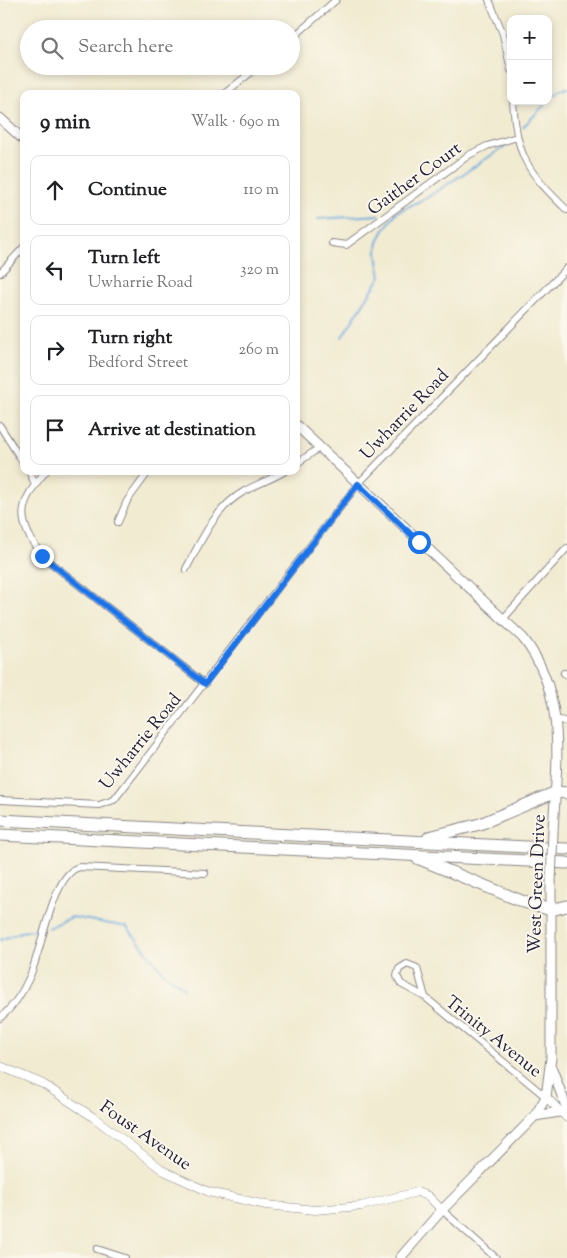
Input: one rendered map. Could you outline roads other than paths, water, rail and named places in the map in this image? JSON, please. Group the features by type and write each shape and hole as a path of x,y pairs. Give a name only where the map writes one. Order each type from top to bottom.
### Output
{"highway":[{"path":"411,840 455,832 561,793"},
{"path":"0,820 567,849"},
{"path":"0,835 567,863"},
{"path":"407,854 524,902 551,910 567,906"}],"main road":[{"path":"0,118 20,136"},
{"name":"West Green Drive","path":"300,429 532,647 548,673 564,721 561,793 553,829 550,1062 546,1096 534,1116 442,1210 400,1258"},
{"path":"534,1116 565,1111 550,1062"},
{"name":"West Green Drive","path":"518,1132 536,1106 546,1096"}],"street":[{"path":"300,31 336,0"},
{"path":"489,0 503,34 509,60"},
{"path":"229,90 248,75"},
{"path":"513,105 519,147 529,168 545,188 567,210"},
{"name":"Gaither Court","path":"332,243 346,245 469,155 487,146 517,137"},
{"path":"0,273 20,251"},
{"name":"Uwharrie Road","path":"0,800 99,805 108,803 124,788 358,484 567,268"},
{"path":"0,426 20,458"},
{"path":"300,461 319,448"},
{"path":"30,475 35,484"},
{"path":"43,475 27,495 22,510 29,535 42,556 205,684"},
{"path":"118,522 127,501 146,475"},
{"path":"186,569 210,525 229,502 243,492 278,475"},
{"path":"503,619 567,548"},
{"path":"0,1018 19,998 29,979 47,920 66,877 71,871 80,867 205,874"},
{"name":"Trinity Avenue","path":"425,997 417,968 407,964 401,967 397,976 398,982 425,997 565,1111 567,1118"},
{"name":"Foust Avenue","path":"0,1066 43,1084 93,1117 164,1171 209,1192 266,1205 315,1210 361,1206 417,1192 428,1196 496,1258"},
{"path":"97,1249 125,1258"}],"waterway":[{"path":"552,97 560,90 567,88"},
{"path":"523,127 544,105"},
{"path":"395,213 428,197 507,145"},
{"path":"342,337 381,276 377,256 378,243 384,230 396,213"},
{"path":"318,219 379,215"},
{"path":"48,928 72,917 127,927 163,972 184,988"},
{"path":"0,940 21,932 40,929"}]}
